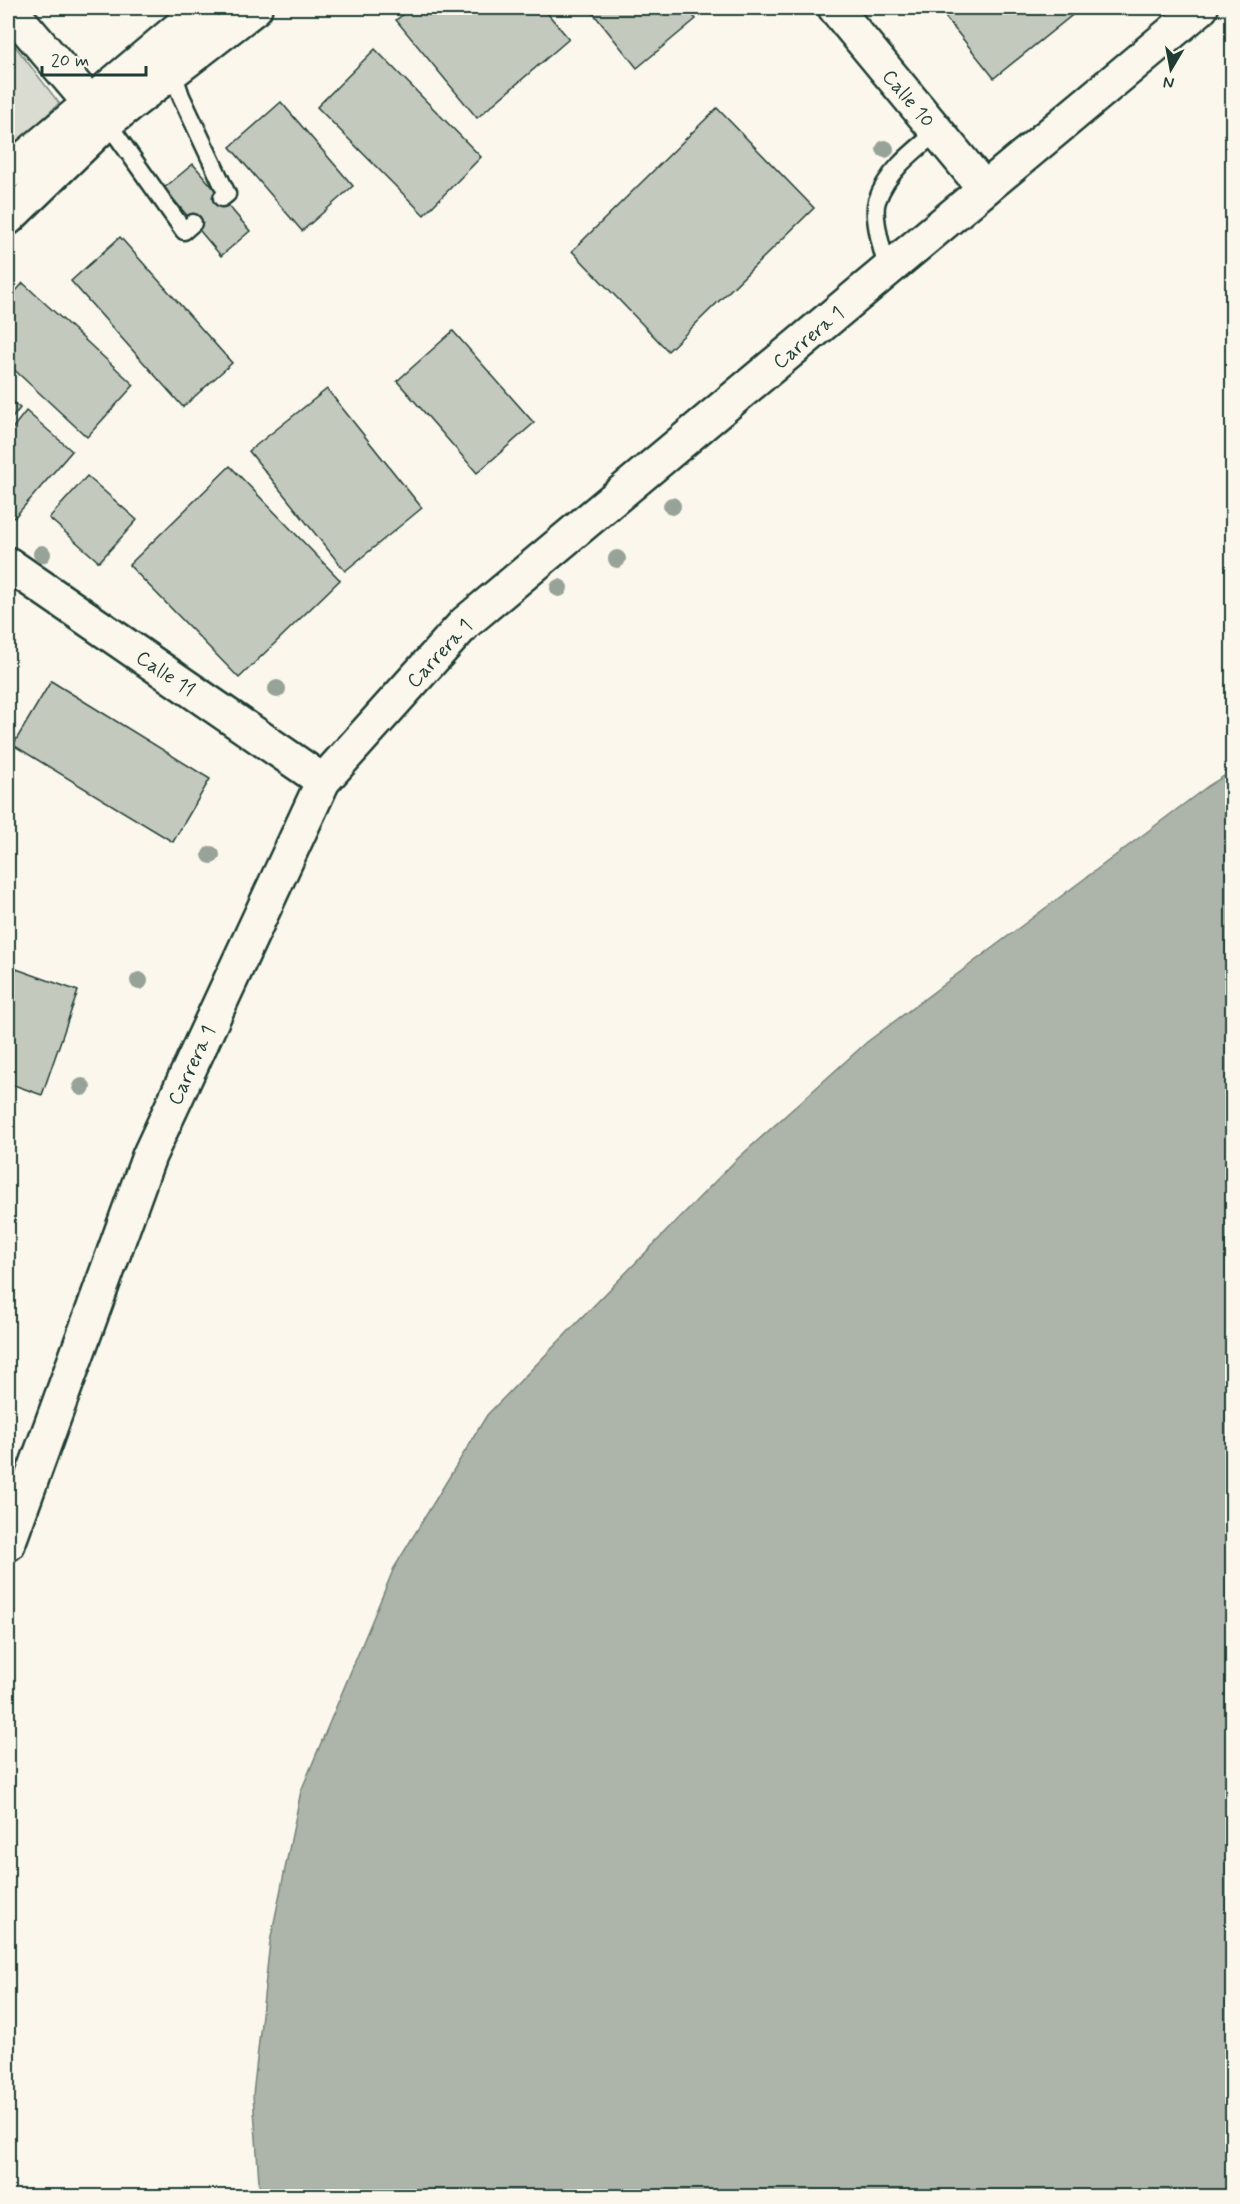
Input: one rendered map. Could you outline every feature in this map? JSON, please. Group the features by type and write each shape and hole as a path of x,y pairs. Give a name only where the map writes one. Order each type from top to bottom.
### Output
{"street":[{"path":"9,8 99,113"},
{"path":"8,218 99,113 203,8"},
{"path":"8,172 99,113 173,72 255,8"},
{"name":"Calle 10","path":"835,8 984,188"},
{"name":"Carrera 1","path":"8,1544 149,1156 323,781 465,623 1201,8"},
{"name":"Calle 11","path":"8,564 323,781"}],"lane":[{"path":"173,72 181,96 227,194 222,198"},
{"path":"99,113 184,231 193,223"},
{"path":"888,269 881,250 876,202 899,164 937,132"}],"shaded area":[{"path":"8,37 59,103 8,154"},
{"path":"1232,771 1232,2196 260,2196 253,2095 270,1942 301,1791 394,1568 487,1415 735,1161 867,1042 1208,786"}],"building":[{"path":"412,8 543,8 569,39 477,118 396,20"},
{"path":"589,8 687,8 696,19 637,68"},
{"path":"938,8 1081,8 994,78"},
{"path":"375,49 481,157 424,215 317,107"},
{"path":"281,102 353,186 302,231 230,147"},
{"path":"717,108 814,208 668,351 572,251"},
{"path":"193,164 250,231 221,256 164,188"},
{"path":"120,237 232,363 183,407 71,281"},
{"path":"23,283 134,385 87,437 8,364 8,300"},
{"path":"453,331 534,423 477,473 397,381"},
{"path":"327,389 422,508 345,571 249,451"},
{"path":"8,398 20,408 8,423"},
{"path":"26,411 72,451 14,518 8,512 8,434"},
{"path":"230,466 340,580 239,678 129,565"},
{"path":"87,476 137,520 99,562 49,518"},
{"path":"51,681 210,779 173,842 13,745"},
{"path":"8,966 78,991 42,1095 8,1083"}]}
